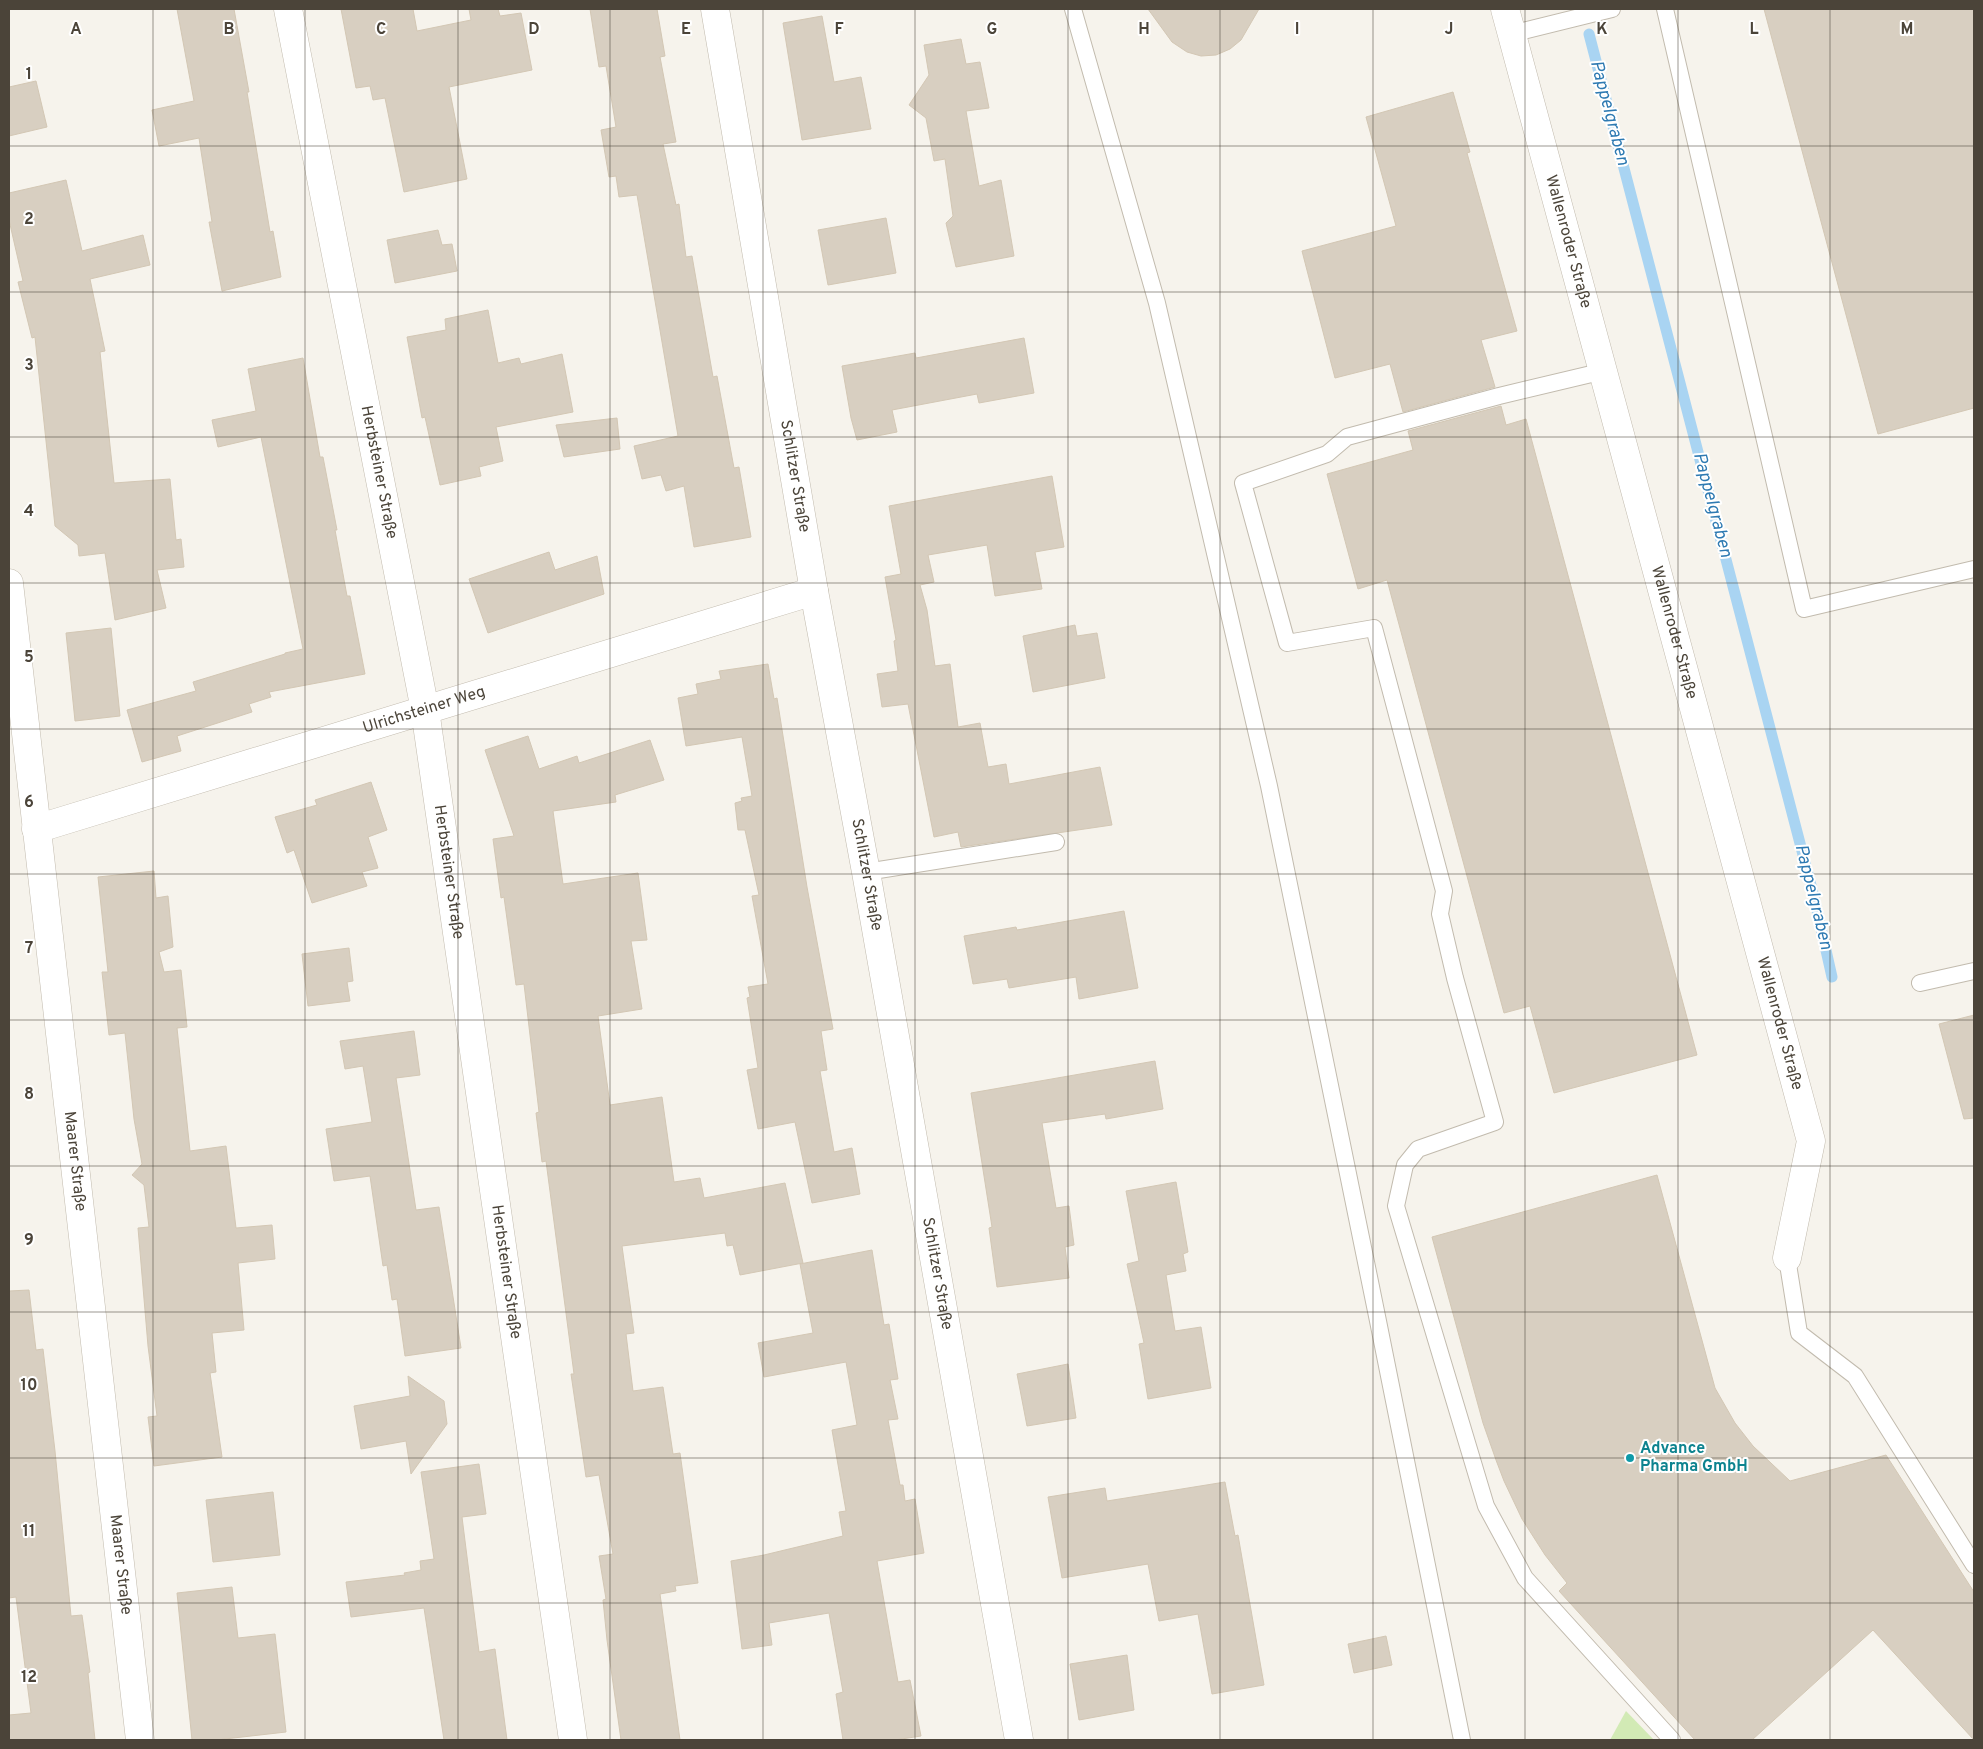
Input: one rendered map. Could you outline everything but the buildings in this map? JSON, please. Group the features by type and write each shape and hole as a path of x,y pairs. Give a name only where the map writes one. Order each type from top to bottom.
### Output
{"street":[{"name":"Herbsteiner Straße","path":"288,9 425,710 573,1740"},
{"name":"Schlitzer Straße","path":"715,9 814,592 866,872 1019,1740"},
{"name":"Wallenroder Straße","path":"1508,22 1811,1141 1787,1258"},
{"name":"Maarer Straße","path":"9,583 140,1740"},
{"name":"Ulrichsteiner Weg","path":"36,830 814,592"}],"lane":[{"path":"1073,9 1157,303 1269,786 1462,1740"},
{"path":"1508,22 1612,9"},
{"path":"1666,9 1804,609 1974,570"},
{"path":"1604,371 1499,396 1347,437 1327,454 1243,483 1287,643 1374,628 1444,891 1440,914 1455,978 1494,1122 1418,1149 1406,1166 1396,1206 1486,1506 1525,1578 1672,1740"},
{"path":"866,872 1056,842"},
{"path":"1920,983 1974,971"},
{"path":"1787,1258 1799,1332 1855,1376 1974,1565"}],"green space":[{"path":"1626,1711 1654,1740 1610,1740"}],"waterway":[{"name":"Pappelgraben","path":"1589,34 1814,897 1832,977"}],"place":[{"name":"Advance Pharma GmbH","path":"1630,1458"}]}
